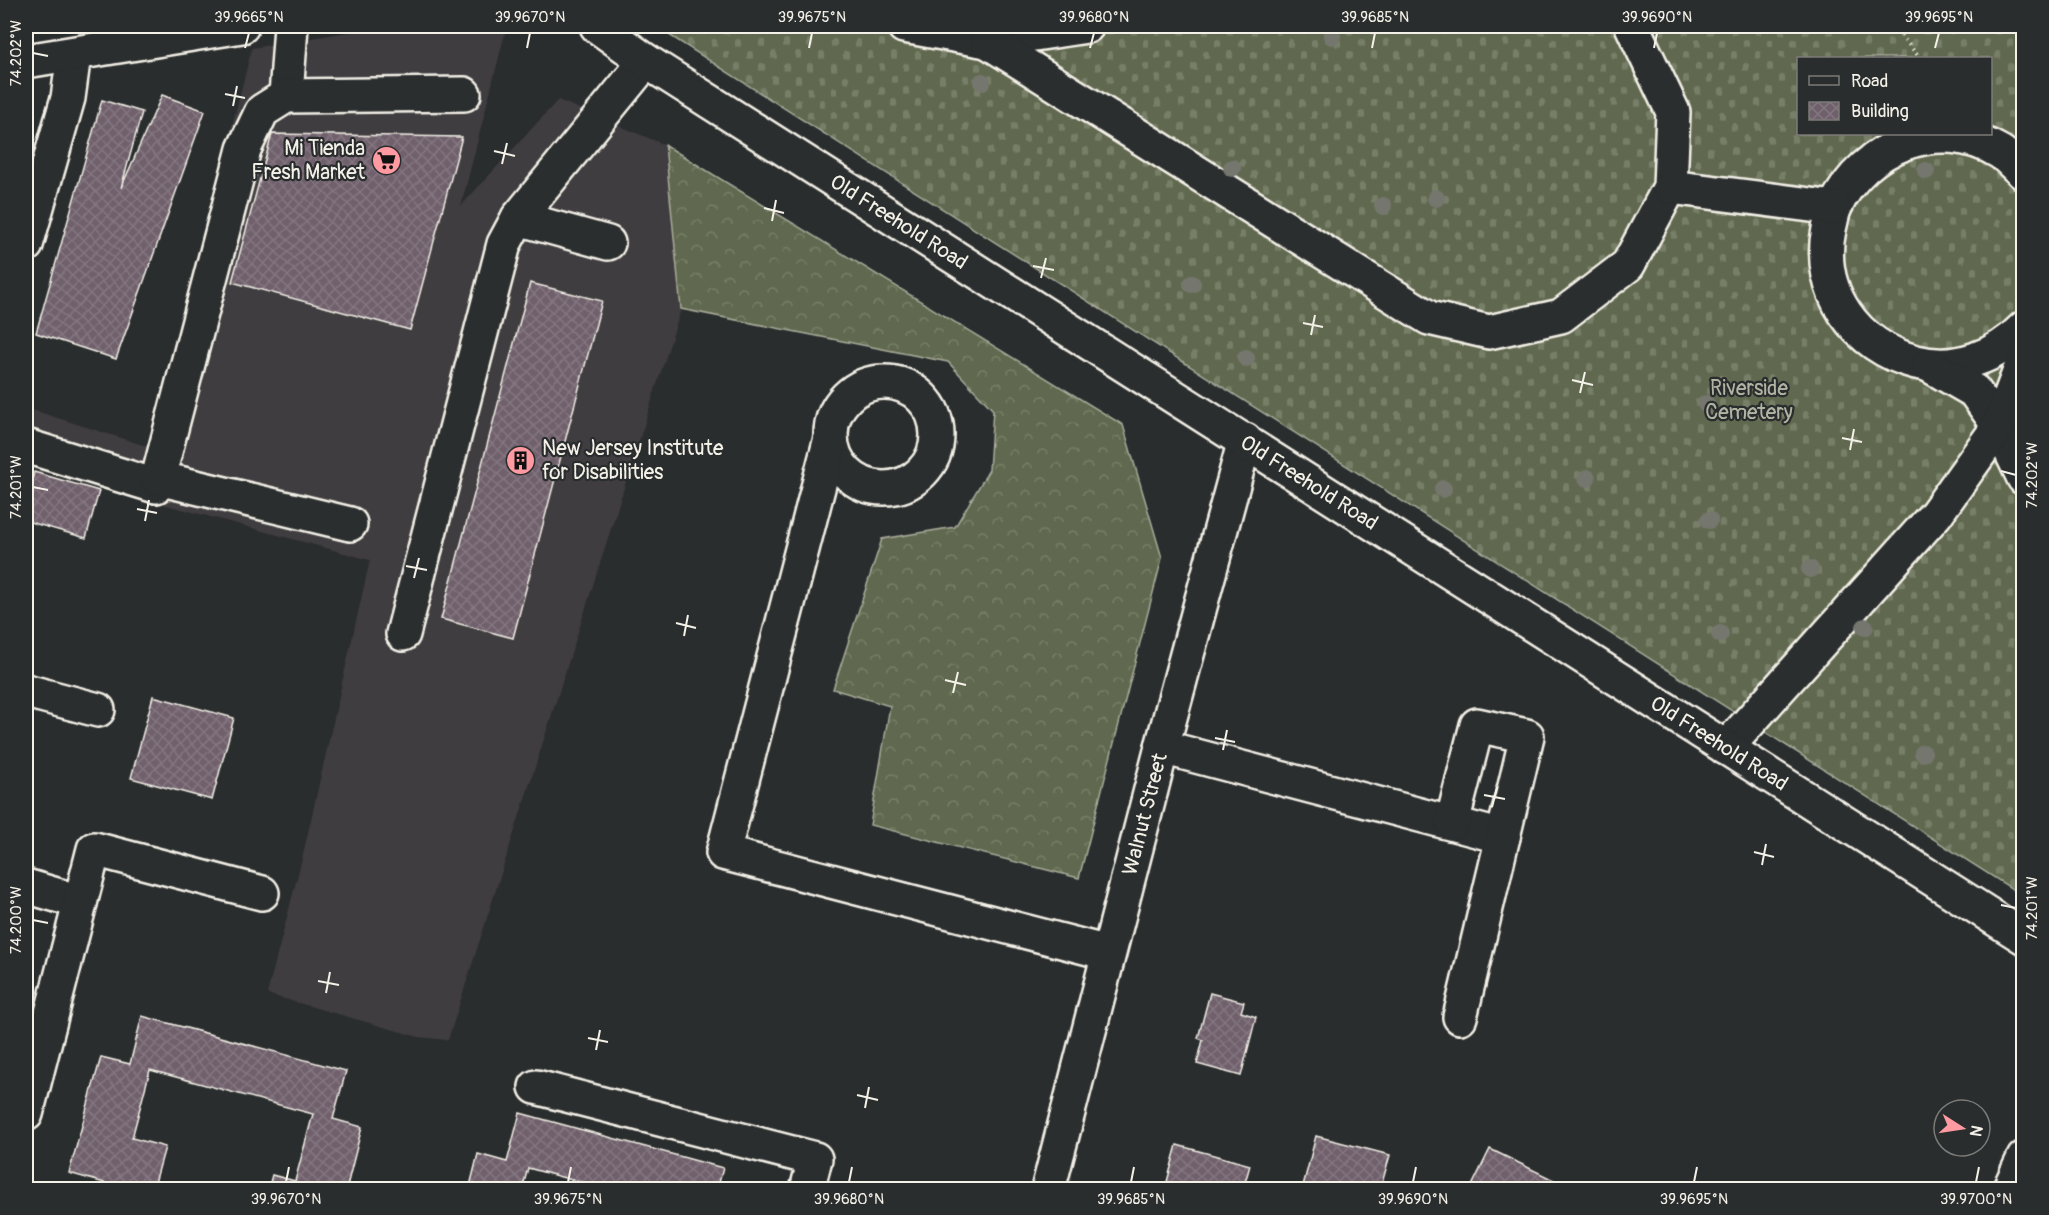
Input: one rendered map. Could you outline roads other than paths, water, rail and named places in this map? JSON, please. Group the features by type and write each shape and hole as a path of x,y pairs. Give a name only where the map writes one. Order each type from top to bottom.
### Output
{"street":[{"path":"26,61 242,26"},
{"path":"286,96 291,26"},
{"name":"Old Freehold Road","path":"597,26 646,61 2024,937"},
{"path":"904,26 987,41 1087,26"},
{"path":"987,41 1430,318 1489,332 1561,316 1628,265 1670,187 1673,112 1632,26"},
{"path":"26,245 68,98 74,54"},
{"path":"403,634 504,244 518,218 646,61"},
{"path":"26,446 156,486 244,149 262,111 286,96 464,93"},
{"path":"2024,173 1999,152 1962,138 1923,137 1886,150 1854,174 1834,208 1825,247 1829,281 1844,313 1866,339 1895,357 1929,365 1958,365 1986,356 2011,341 2024,328"},
{"path":"1670,187 1834,208"},
{"path":"518,218 608,243"},
{"path":"1726,748 1936,514 1999,426 2024,360"},
{"path":"1929,365 1974,391 1999,426 2024,478"},
{"path":"831,438 723,853 1108,953"},
{"name":"Walnut Street","path":"1048,1190 1162,747 1245,440"},
{"path":"158,478 350,525"},
{"path":"26,691 98,710"},
{"path":"1452,823 1477,725 1527,736 1460,1017"},
{"path":"1162,747 1503,837"},
{"path":"26,1114 94,849 262,893"},
{"path":"26,886 80,902"},
{"path":"536,1087 815,1159 807,1190"},
{"path":"2009,1190 2024,1158"}],"place":[{"name":"Mi Tienda Fresh Market","path":"386,160"},
{"name":"New Jersey Institute for Disabilities","path":"521,460"}],"park label":[{"name":"Riverside Cemetery","path":"1749,400"}]}
